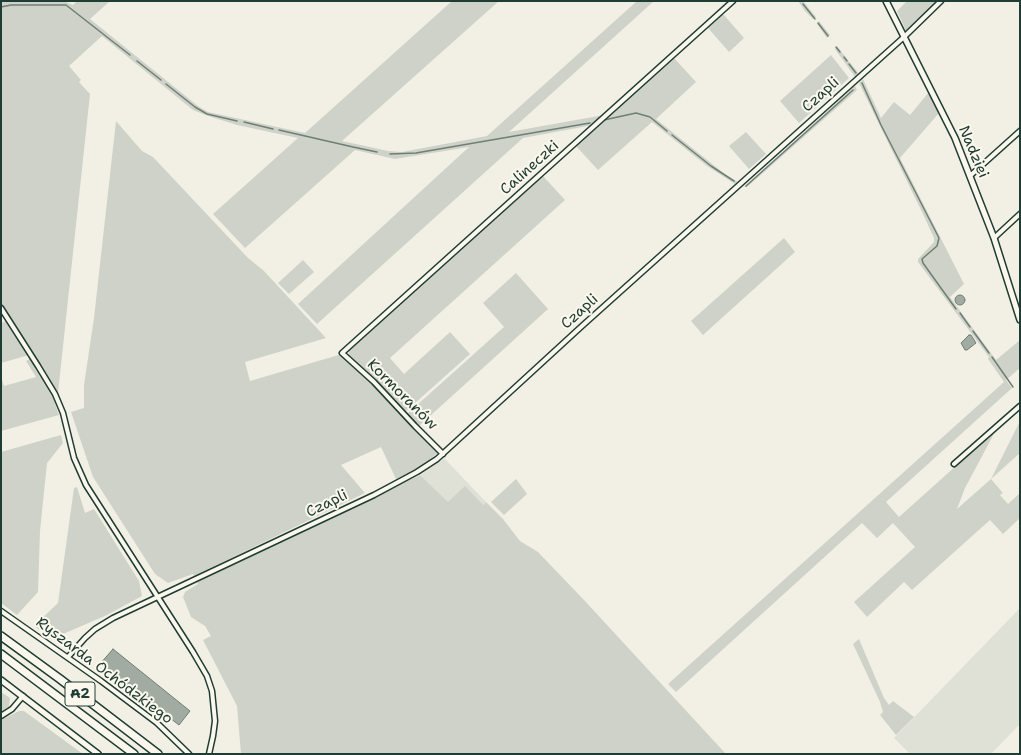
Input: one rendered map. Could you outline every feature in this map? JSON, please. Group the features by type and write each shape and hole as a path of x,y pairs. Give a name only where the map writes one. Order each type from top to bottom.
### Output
{"highway":[{"name":"A2","path":"1,636 158,754"},
{"name":"A2","path":"1,654 134,754"}],"street":[{"name":"Calineczki","path":"342,353 733,1"},
{"name":"Nadziei","path":"886,1 955,138 971,175 994,238 1020,320"},
{"name":"Czapli","path":"68,657 95,629 114,618 374,495 417,472 444,454 588,321 904,37 941,1"},
{"path":"971,175 1020,131"},
{"path":"994,238 1020,214"},
{"path":"1,308 55,394 64,420 74,458 86,486 201,664 210,686 214,706 215,721 209,754"},
{"name":"Kormoranów","path":"342,353 374,382 415,426 444,454"},
{"path":"954,464 1020,406"},
{"name":"Ryszarda Ochódzkiego","path":"1,610 68,657 157,723 189,754"},
{"path":"1,680 98,754"},
{"path":"1,716 12,709 23,696"}],"shaded area":[{"path":"1,1 64,1 73,5 77,1 110,1 90,19 198,106 208,112 305,133 452,1 499,1 342,141 388,151 402,152 487,136 637,1 654,1 509,132 604,115 593,125 523,138 317,324 298,304 469,147 395,159 355,150 245,248 213,214 298,138 237,125 193,110 102,36 69,66 81,80 79,82 90,94 58,393 56,393 1,304"},
{"path":"798,1 803,1 816,17 813,19"},
{"path":"907,1 937,1 906,31 897,11"},
{"path":"722,15 724,15 744,38 729,52 708,28"},
{"path":"819,21 830,35 827,38 817,24"},
{"path":"837,46 859,74 855,77 835,49"},
{"path":"831,55 849,78 799,123 780,101"},
{"path":"674,58 696,82 656,119 726,175 738,182 735,184 707,166 652,122 598,170 575,145"},
{"path":"863,79 881,118 894,102 910,115 929,92 939,113 900,158 964,284 950,297 996,360 1020,340 1020,368 1006,380 1012,388 886,502 899,517 996,430 965,488 957,509 991,479 1003,493 1000,495 1008,504 1020,493 1020,518 1003,534 990,520 912,590 904,582 867,617 854,602 915,547 893,523 877,538 862,523 676,692 668,684 1004,382 988,359 989,357 918,262 918,259 934,242 934,238 859,83"},
{"path":"855,86 857,90 747,187 744,187"},
{"path":"116,121 142,151 153,157 248,258 264,271 326,338 245,362 250,381 342,354 439,452 416,470 396,479 381,447 341,465 365,493 194,576 193,574 168,583 155,574 93,477 71,412 84,408 84,385 94,318"},
{"path":"746,132 766,154 749,169 729,146"},
{"path":"543,176 565,200 390,358 404,374 450,332 470,354 405,412 349,355 349,349"},
{"path":"784,238 795,252 703,335 691,321"},
{"path":"303,260 314,272 289,294 278,283"},
{"path":"516,273 548,309 419,426 407,414 504,327 483,303"},
{"path":"960,295 965,300 960,305 955,300"},
{"path":"6,321 29,355 1,363 1,323"},
{"path":"969,335 971,335 976,343 965,350 961,343"},
{"path":"31,358 52,395 59,415 1,431 1,377 4,386 36,377 26,361"},
{"path":"1020,421 1020,453 991,479"},
{"path":"61,435 63,443 47,463 40,531 38,592 17,615 1,603 1,452"},
{"path":"444,458 486,502 465,520 420,475"},
{"path":"420,475 448,502 465,486 483,505 486,502 503,519 520,541 538,552 584,600 726,754 241,754 237,706 203,640 211,636 205,626 191,617 183,597 185,592 198,584 197,582"},
{"path":"516,479 527,494 504,515 491,502"},
{"path":"77,487 85,513 94,509 139,581 142,596 107,615 63,634 56,641 34,626 58,603 74,488"},
{"path":"1020,608 1020,724 991,754 910,754 894,738"},
{"path":"859,639 884,698 889,705 893,701 914,717 896,735 880,715 883,712 880,702 853,644"},
{"path":"113,649 190,711 179,725 100,664"},
{"path":"1,692 10,698 9,707 1,712"},
{"path":"19,711 24,711 83,754 1,754 1,720"}],"waterway":[{"path":"803,4 815,19"},
{"path":"1,7 11,5 66,5 130,55"},
{"path":"818,23 828,36"},
{"path":"836,47 840,52"},
{"path":"844,57 847,61"},
{"path":"137,61 161,80"},
{"path":"849,64 856,73"},
{"path":"862,83 881,125 939,238 937,246 922,259 923,263 956,309"},
{"path":"166,84 195,107 207,114 237,121"},
{"path":"746,186 853,90"},
{"path":"604,120 636,113 650,117 667,131"},
{"path":"244,122 273,129"},
{"path":"390,154 416,153 590,123"},
{"path":"279,130 377,152"},
{"path":"672,135 711,166 734,181"},
{"path":"960,313 970,327"},
{"path":"973,331 989,353"},
{"path":"992,357 1013,387"}]}
